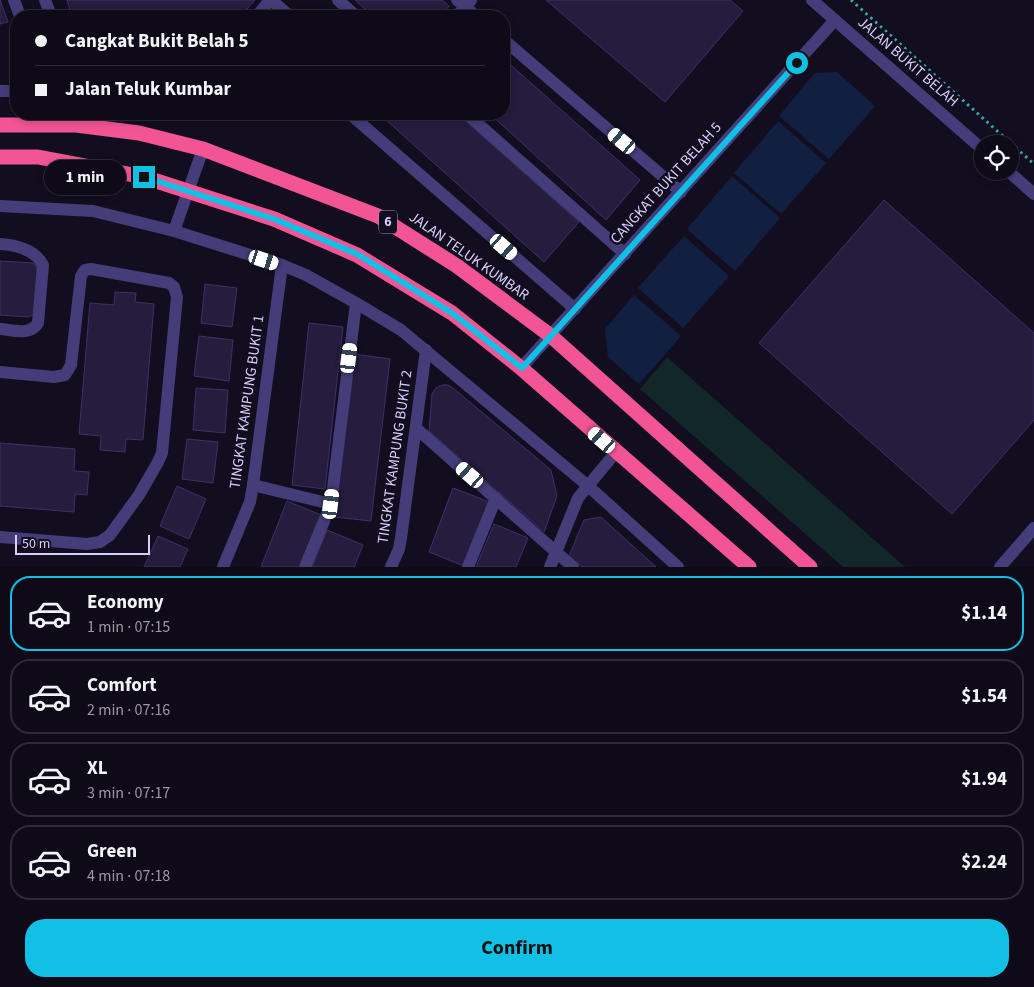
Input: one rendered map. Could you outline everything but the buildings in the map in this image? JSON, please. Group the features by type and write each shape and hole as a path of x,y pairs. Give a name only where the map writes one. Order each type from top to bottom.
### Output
{"highway":[{"name":"JALAN TELUK KUMBAR","path":"0,125 76,124 139,133 204,149 378,216 457,266 551,336 810,567"},
{"path":"0,157 38,157 144,177 274,219 357,254 452,313 522,368 749,567"}],"street":[{"path":"262,10 271,0 283,10"},
{"path":"338,0 349,10"},
{"name":"JALAN BUKIT BELAH","path":"812,0 974,142"},
{"name":"CANGKAT BUKIT BELAH 5","path":"522,368 836,20"},
{"path":"510,45 681,192"},
{"path":"366,120 575,309"},
{"path":"474,120 625,254"},
{"path":"174,231 204,149"},
{"path":"1018,180 1034,194"},
{"path":"0,206 93,211 174,231 282,265 306,275 401,330 587,485 678,567"},
{"path":"0,244 16,246 34,254 40,258 44,265 38,324 29,331 0,329"},
{"name":"TINGKAT KAMPUNG BUKIT 1","path":"223,567 250,502 282,265"},
{"path":"0,372 54,377 65,375 71,365 80,276 84,270 91,269 169,283 174,287 177,297 162,453 133,503 110,535 100,542 86,544 0,538"},
{"path":"305,567 331,504 356,303"},
{"name":"TINGKAT KAMPUNG BUKIT 2","path":"391,567 399,549 401,538 426,350"},
{"path":"417,429 573,567"},
{"path":"550,567 578,498 616,452"},
{"path":"253,485 331,504"},
{"path":"468,567 496,498"},
{"path":"1000,567 1034,528"}],"path":[{"path":"851,0 1034,164"}],"green space":[{"path":"667,357 905,567 843,567 640,389"}],"water":[{"path":"837,72 875,106 829,159 779,116 815,73"},
{"path":"778,121 826,163 781,214 734,173"},
{"path":"732,176 780,218 735,271 687,229"},
{"path":"684,236 729,276 683,328 638,288"},
{"path":"634,295 681,336 639,384 608,357 605,329"}],"route":[{"path":"144,177 274,219 357,254 452,313 522,368 797,63"}]}
